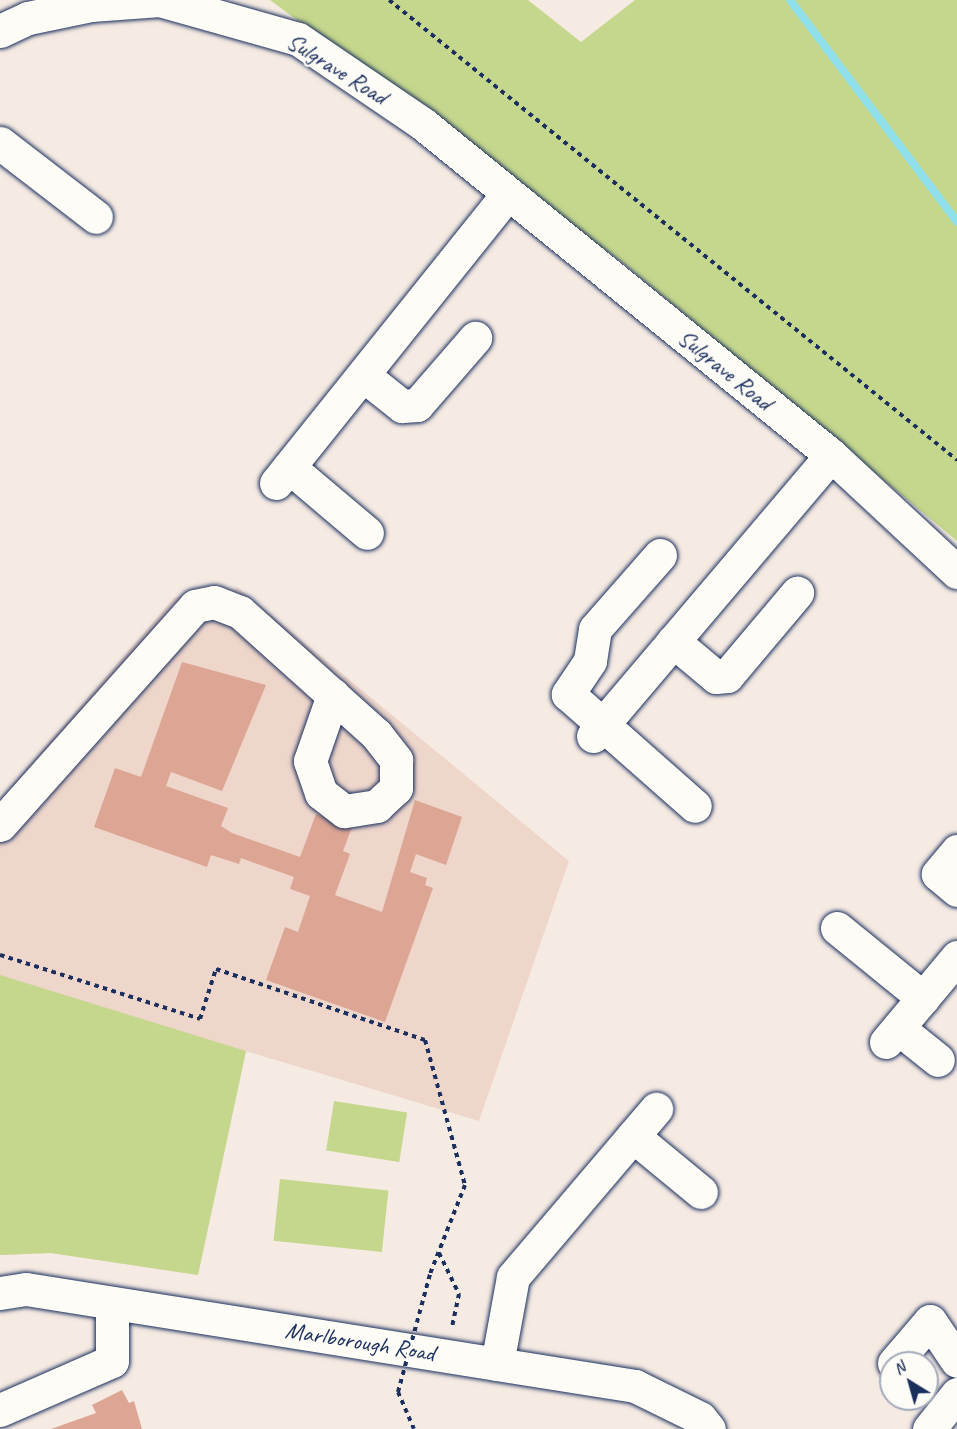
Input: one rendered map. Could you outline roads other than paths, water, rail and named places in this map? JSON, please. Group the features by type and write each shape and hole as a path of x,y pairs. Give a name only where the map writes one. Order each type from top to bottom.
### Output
{"street":[{"name":"Sulgrave Road","path":"0,31 28,18 91,5 160,0 247,21 298,39 423,124 507,195 831,455 957,572"},
{"path":"0,143 96,217"},
{"path":"367,533 282,475 507,195"},
{"path":"363,375 402,406 417,405 475,338"},
{"path":"596,732 831,455"},
{"path":"660,555 595,629 590,661 569,687 572,702 596,732 695,806"},
{"path":"674,640 716,677 728,676 797,592"},
{"path":"0,825 195,606 214,602 240,612 333,695"},
{"path":"957,851 938,874 957,890"},
{"path":"837,928 923,998"},
{"path":"938,1060 892,1035 957,957"},
{"path":"497,1364 513,1277 656,1109"},
{"path":"633,1136 701,1192"},
{"name":"Marlborough Road","path":"0,1293 26,1289 635,1386 700,1418 709,1429"},
{"path":"0,1410 112,1361 112,1303"},
{"path":"905,1351 930,1321 957,1361"},
{"path":"929,1429 957,1394"}],"waterway":[{"path":"790,0 957,222"}]}
